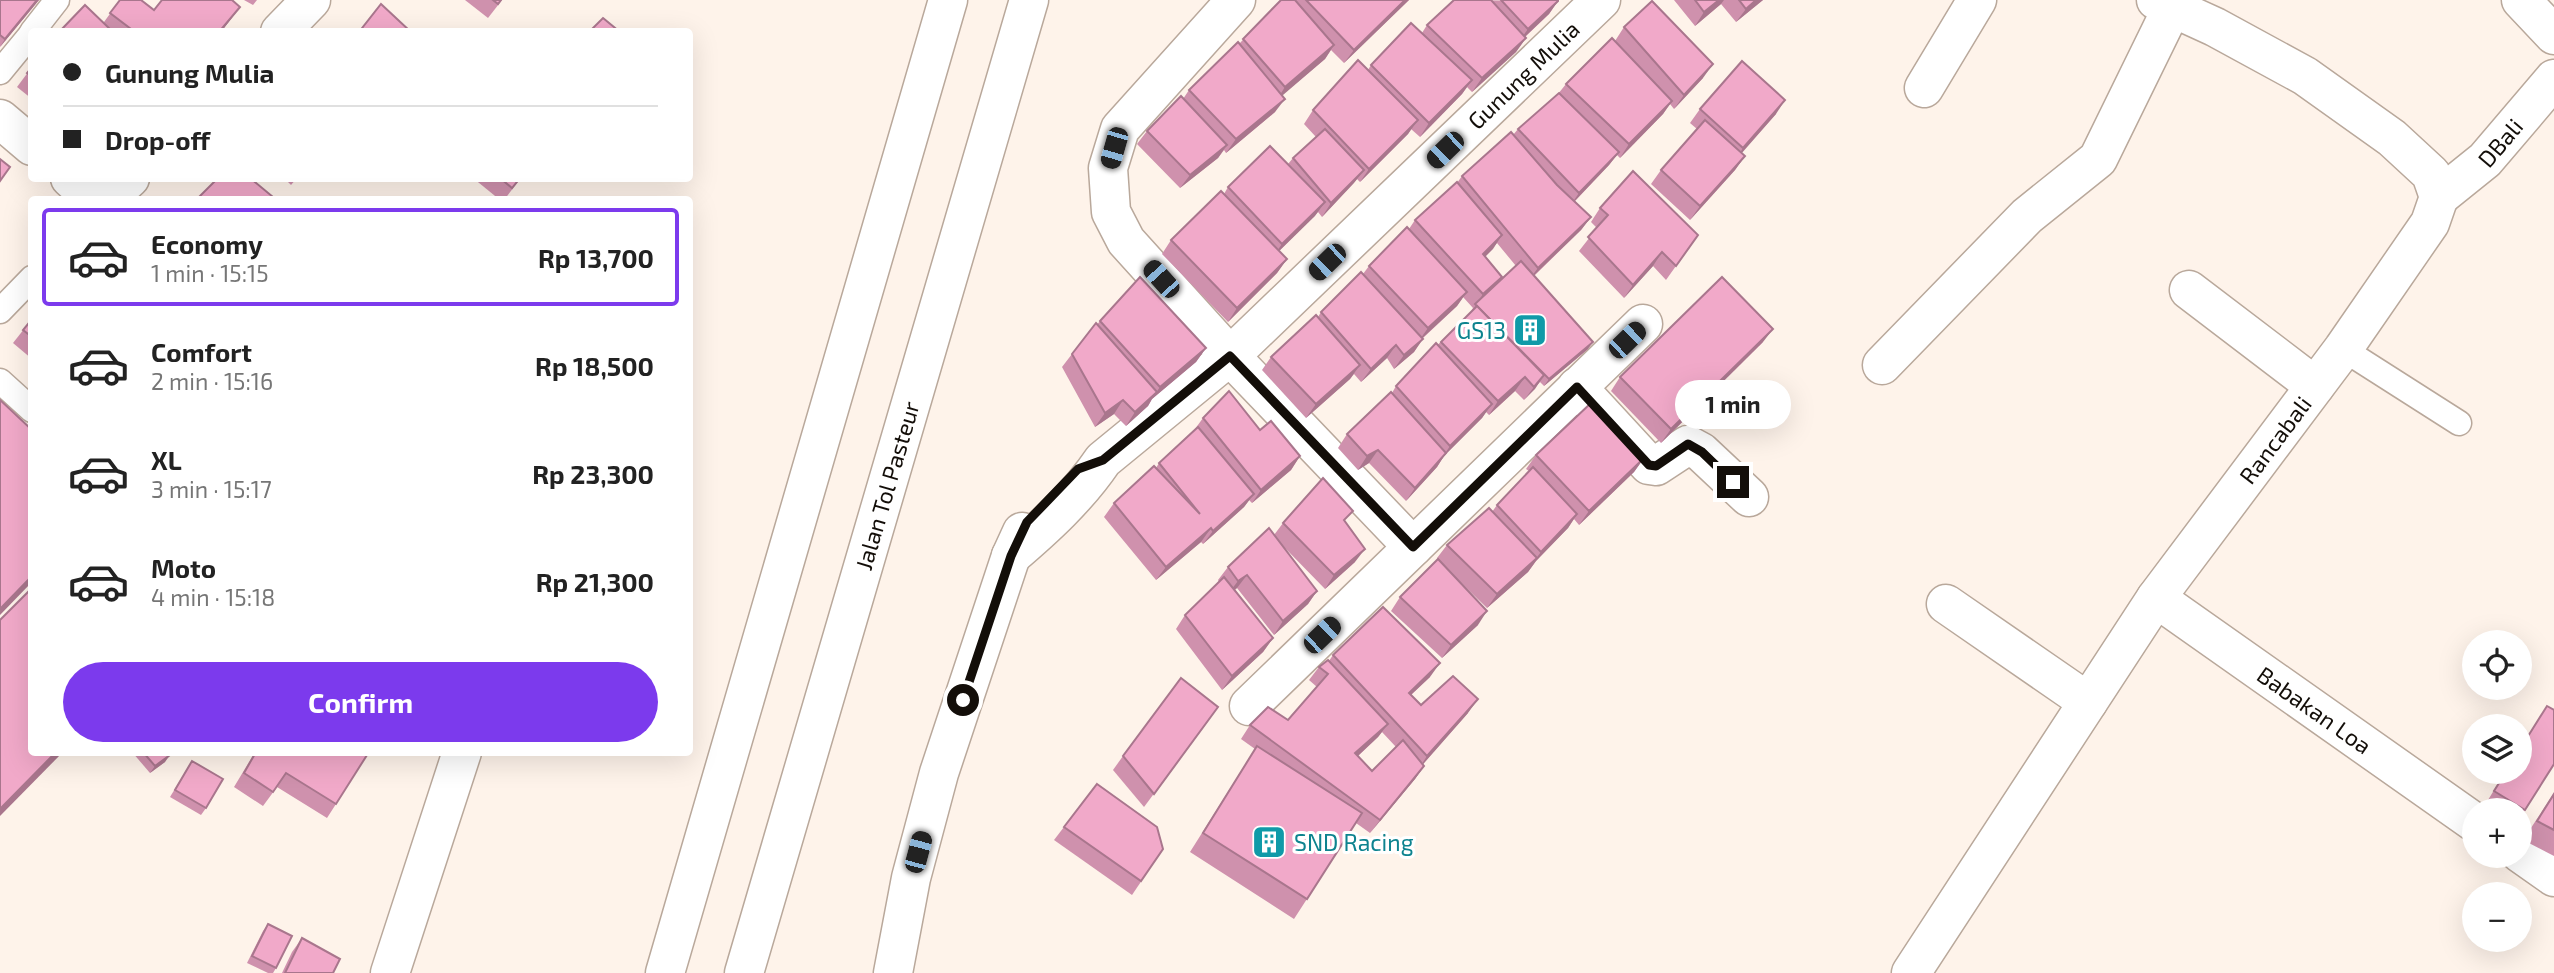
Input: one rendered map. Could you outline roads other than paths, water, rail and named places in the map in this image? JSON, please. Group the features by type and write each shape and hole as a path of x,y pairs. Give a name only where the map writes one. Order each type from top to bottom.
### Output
{"main road":[{"path":"284,28 311,0"},
{"path":"665,973 948,0"},
{"name":"Jalan Tol Pasteur","path":"744,973 1029,0"},
{"path":"1236,0 1120,129 1108,168 1111,212 1126,241 1230,356 1413,547"},
{"name":"Gunung Mulia","path":"893,973 911,878 939,773 1011,556 1027,522 1078,469 1103,460 1230,356 1601,0"},
{"path":"1924,88 1977,0"},
{"path":"2521,0 2554,35"},
{"path":"1882,365 2027,216 2098,159 2164,4 2215,27 2305,76 2392,138 2431,174 2439,197"},
{"name":"DBali","path":"2439,197 2485,160 2554,79"},
{"path":"0,119 28,143"},
{"path":"74,182 90,196"},
{"path":"110,196 126,182"},
{"name":"Rancabali","path":"1911,973 2156,598 2343,349 2430,223 2439,197"},
{"path":"2189,290 2315,386"},
{"path":"1249,706 1643,324"},
{"path":"1577,387 1649,465 1656,466 1688,444 1702,452 1749,496"},
{"name":"Babakan Loa","path":"2156,598 2462,814"},
{"path":"1946,604 2088,702"},
{"path":"390,973 461,756"},
{"path":"2532,861 2554,877"}],"lane":[{"path":"35,28 57,0"},
{"path":"0,72 28,37"},
{"path":"0,311 28,282"},
{"path":"2343,349 2459,423"},
{"path":"0,381 28,407"}],"place":[{"name":"GS13","path":"1530,330"},
{"name":"SND Racing","path":"1269,842"}]}
